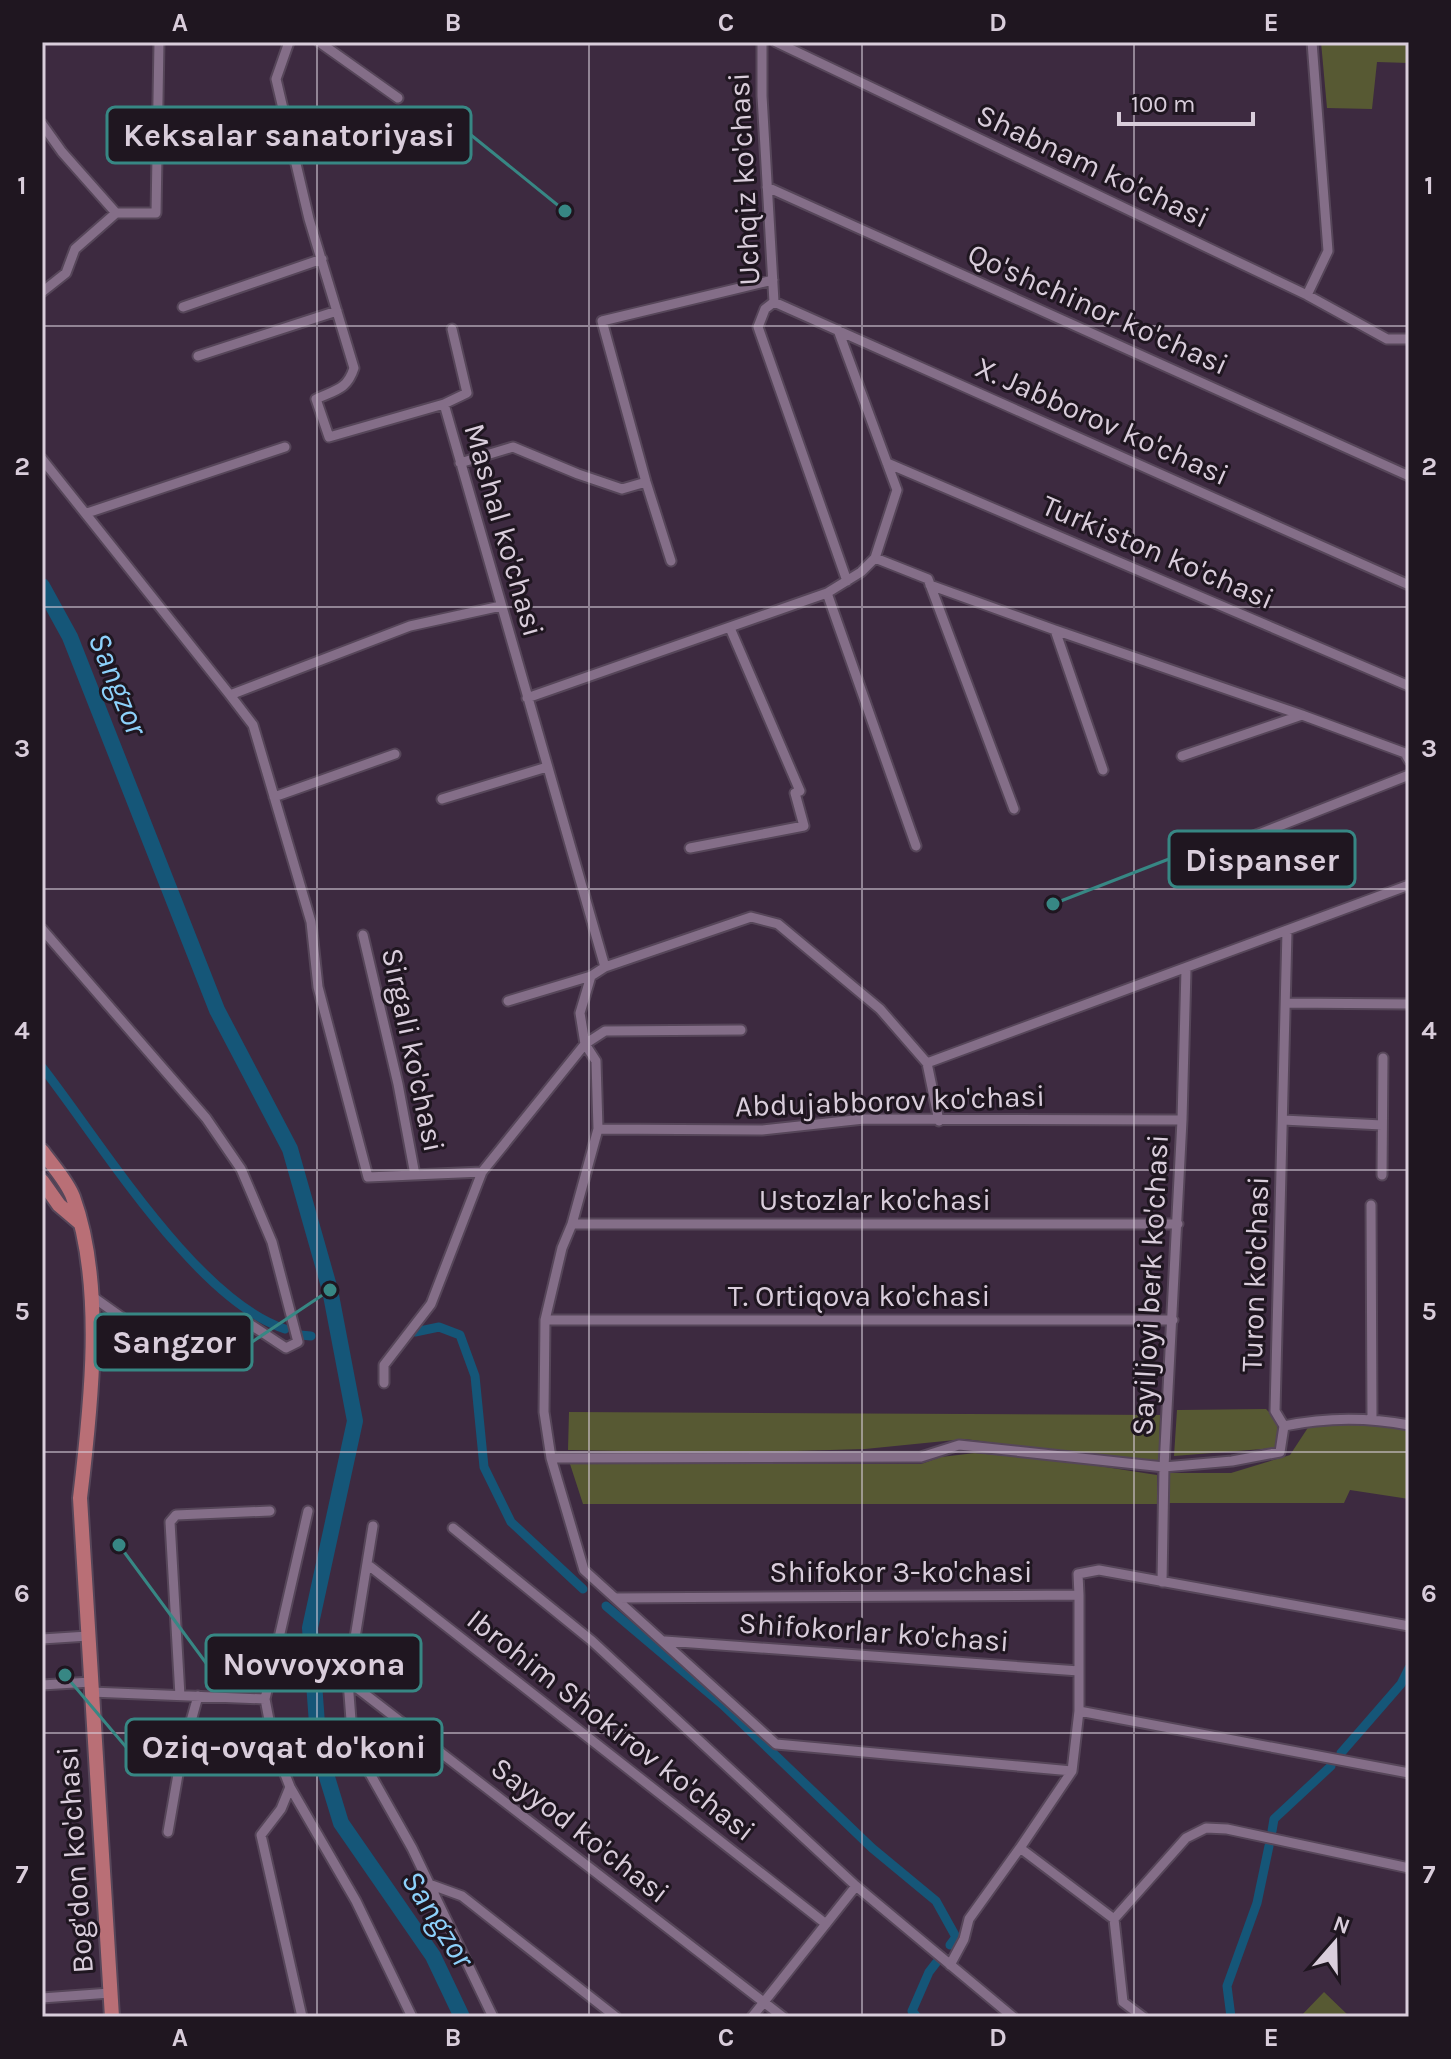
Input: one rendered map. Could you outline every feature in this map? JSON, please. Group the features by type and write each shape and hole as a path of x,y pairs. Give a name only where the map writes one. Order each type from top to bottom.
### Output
{"main road":[{"name":"Bog'don ko'chasi","path":"42,1151 73,1195 93,1297 89,1424 80,1498 112,2017"},
{"path":"42,1181 59,1205 79,1222"}],"street":[{"path":"42,292 66,273 75,249 116,213 156,213 159,42"},
{"name":"Mashal ko'chasi","path":"289,42 276,79 309,219 354,368 350,381 316,399 329,437 444,404 605,967"},
{"path":"319,42 398,98"},
{"name":"Uchqiz ko'chasi","path":"762,42 762,96 774,302 765,309 758,327 847,581"},
{"name":"Shabnam ko'chasi","path":"776,42 1307,295 1387,339 1409,339"},
{"path":"1307,295 1328,251 1312,42"},
{"path":"42,124 62,152 116,213"},
{"name":"Qo'shchinor ko'chasi","path":"767,187 1409,476"},
{"path":"183,307 322,259"},
{"path":"671,561 602,321 773,280"},
{"name":"X. Jabborov ko'chasi","path":"774,302 1409,585"},
{"path":"198,356 337,311"},
{"path":"444,404 467,393 452,329"},
{"path":"527,698 827,593 861,572 875,558 897,490 838,329"},
{"path":"87,513 285,447"},
{"path":"460,463 513,447 622,489 646,482"},
{"path":"42,459 253,725 311,922 318,987 368,1177 482,1172"},
{"name":"Turkiston ko'chasi","path":"887,463 1409,686"},
{"path":"875,558 928,579 1014,809"},
{"path":"930,585 1302,715 1405,753 1409,760"},
{"path":"827,593 916,846"},
{"path":"230,695 410,626 501,606"},
{"path":"690,848 804,826 795,793 800,791 730,628"},
{"path":"1055,630 1103,770"},
{"path":"1182,756 1302,715"},
{"path":"274,797 395,754"},
{"path":"442,799 547,767"},
{"path":"1213,852 1409,775"},
{"path":"927,1063 1409,885"},
{"path":"508,1001 591,976 605,967 751,917 778,924 880,1009 927,1063 939,1121"},
{"path":"42,929 206,1118 241,1169 272,1242 298,1342 286,1348 251,1325 197,1337 152,1339 93,1297"},
{"name":"Turon ko'chasi","path":"1284,1426 1275,1411 1287,931"},
{"name":"Sirgali ko'chasi","path":"363,935 398,1084 415,1175"},
{"name":"Sayiljoyi berk ko'chasi","path":"551,1458 921,1457 959,1445 1164,1467 1178,1224 1186,969"},
{"path":"591,976 580,1013 585,1044 596,1061 598,1129 572,1224 562,1248 545,1320 544,1412 551,1458 584,1570 776,1744 1072,1771"},
{"path":"1287,1003 1409,1004"},
{"path":"384,1383 384,1365 431,1304 482,1172 585,1044 605,1031 741,1030"},
{"path":"1382,1175 1383,1058"},
{"name":"Abdujabborov ko'chasi","path":"598,1129 762,1130 864,1119 1182,1120"},
{"path":"1283,1120 1382,1125"},
{"path":"1371,1205 1372,1418"},
{"name":"Ustozlar ko'chasi","path":"572,1224 1178,1224"},
{"name":"T. Ortiqova ko'chasi","path":"545,1320 1173,1320"},
{"path":"1409,1425 1372,1418 1315,1420 1284,1426 1280,1452 1232,1461 1164,1467 1162,1582 1409,1626"},
{"path":"180,1696 170,1522 176,1515 270,1511"},
{"path":"308,1511 265,1699 274,1746 290,1787 356,1901 412,2017"},
{"path":"373,1526 348,1681 351,1720 364,1763 429,1884 493,2017"},
{"name":"Ibrohim Shokirov ko'chasi","path":"453,1528 592,1641 856,1886 1013,2017"},
{"name":"Ibrohim Shokirov ko'chasi","path":"367,1564 826,1924"},
{"name":"Shifokor 3-ko'chasi","path":"617,1598 1079,1595 1078,1574 1099,1570 1162,1582"},
{"path":"950,1965 964,1939 969,1919 1072,1771 1079,1711 1079,1595"},
{"path":"42,1639 88,1636"},
{"name":"Shifokorlar ko'chasi","path":"665,1641 1079,1671"},
{"name":"Sayyod ko'chasi","path":"348,1681 783,2017"},
{"path":"42,1685 265,1699"},
{"path":"168,1832 181,1757 198,1696"},
{"path":"1079,1711 1409,1773"},
{"path":"290,1787 281,1809 261,1835 302,2017"},
{"path":"1114,1919 1186,1838 1206,1828 1227,1829 1409,1868"},
{"path":"1020,1848 1114,1919 1123,2002 1143,2017"},
{"path":"429,1884 462,1896 616,2017"},
{"path":"752,2017 856,1886"},
{"path":"42,1998 110,1993"}],"green space":[{"path":"1321,42 1409,42 1409,63 1377,62 1372,109 1327,108"},
{"path":"1266,1409 1278,1421 1276,1448 1174,1456 1177,1410"},
{"path":"569,1412 1160,1415 1159,1461 965,1439 865,1449 726,1453 568,1450"},
{"path":"1311,1423 1371,1423 1409,1430 1409,1499 1350,1490 1344,1503 1168,1503 1169,1473 1231,1473 1290,1455"},
{"path":"975,1453 1073,1462 1157,1475 1157,1504 583,1504 570,1464 921,1464 941,1457"},
{"path":"1324,1992 1350,2017 1300,2017"}],"waterway":[{"name":"Sangzor","path":"42,586 70,637 217,1010 290,1149 330,1290 355,1421 310,1628 319,1751 341,1823 433,1956 462,2017"},
{"path":"42,1067 121,1175 184,1253 251,1312 285,1329"},
{"path":"415,1332 439,1327 460,1335 475,1376 484,1467 511,1522 583,1589"},
{"path":"300,1335 311,1336"},
{"path":"606,1606 723,1705 872,1848 936,1901 956,1937 950,1945"},
{"path":"1341,1753 1401,1684 1409,1668"},
{"path":"1272,1831 1274,1819 1331,1766"},
{"path":"1231,2017 1227,1986 1257,1903 1269,1846"},
{"path":"917,2017 912,2011 936,1963"}],"place":[{"name":"Keksalar sanatoriyasi","path":"565,211"},
{"name":"Dispanser","path":"1053,904"},
{"name":"Sangzor","path":"330,1290"},
{"name":"Novvoyxona","path":"119,1545"},
{"name":"Oziq-ovqat do'koni","path":"65,1675"}]}
